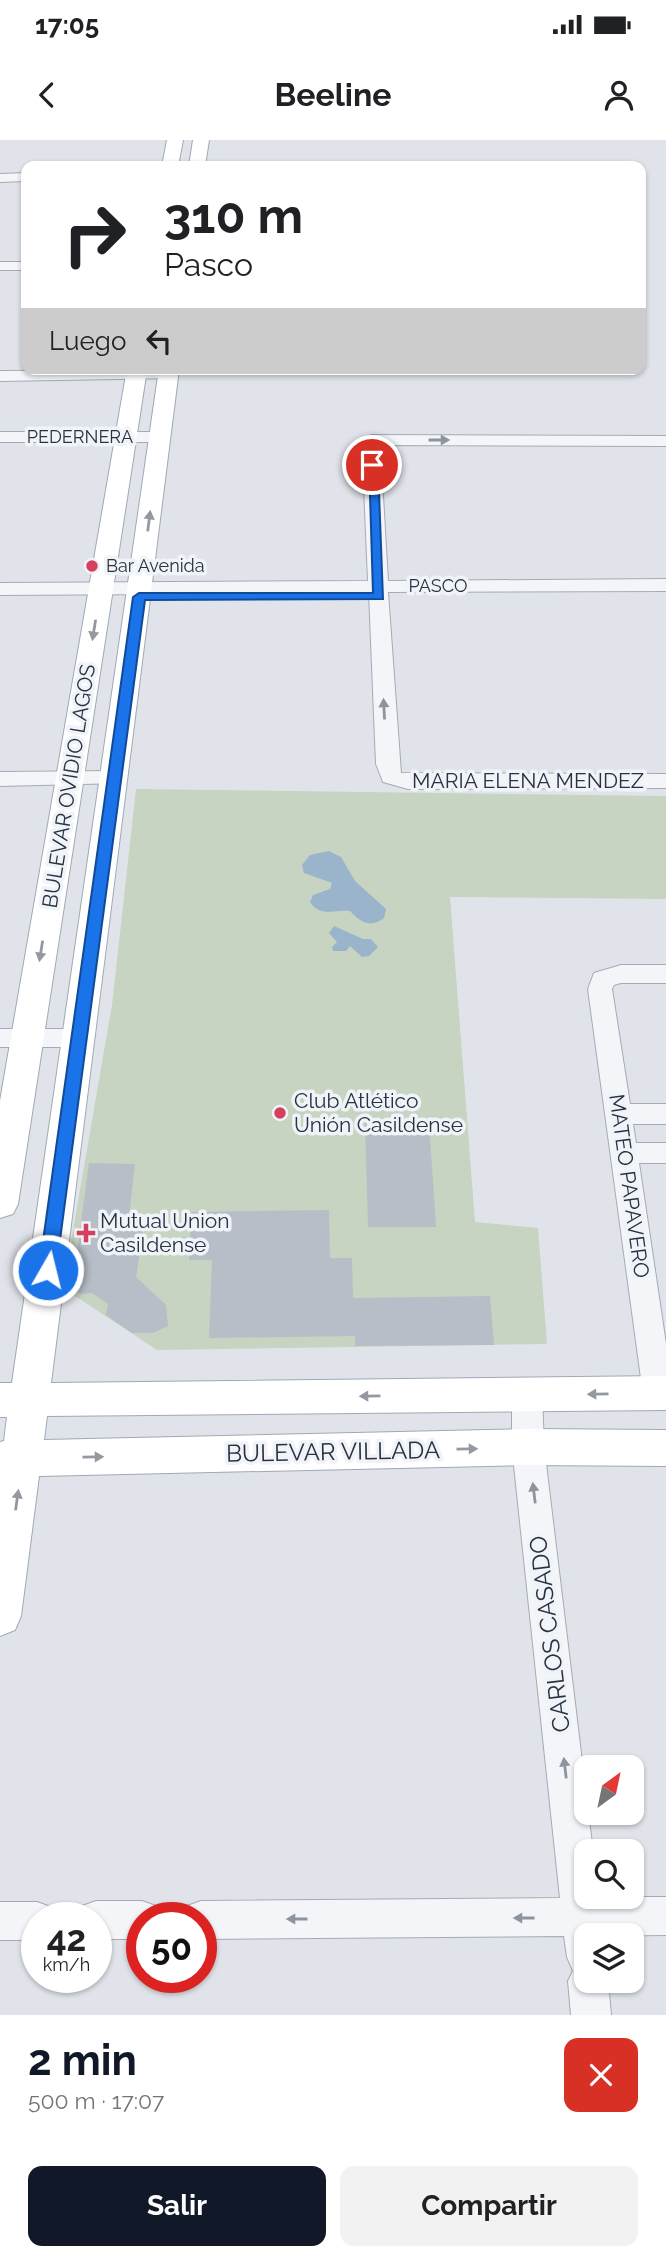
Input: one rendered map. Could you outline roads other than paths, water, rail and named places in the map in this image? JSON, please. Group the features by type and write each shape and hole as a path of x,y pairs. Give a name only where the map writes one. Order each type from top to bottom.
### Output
{"main road":[{"path":"171,161 175,140"},
{"path":"198,161 201,140"},
{"name":"BULEVAR OVIDIO LAGOS","path":"0,1203 14,1038 70,778 136,376"},
{"name":"BULEVAR OVIDIO LAGOS","path":"0,1616 15,1400 80,1038 168,376"},
{"path":"15,1400 662,1393"},
{"name":"BULEVAR VILLADA","path":"12,1459 528,1447 666,1448"}],"street":[{"path":"0,177 21,177"},
{"path":"0,266 21,266"},
{"path":"0,376 168,376"},
{"path":"0,385 136,376"},
{"name":"PEDERNERA","path":"0,437 160,437"},
{"path":"379,591 371,440 665,444"},
{"name":"PASCO","path":"379,591 666,585"},
{"name":"PASCO","path":"0,589 100,592 666,594"},
{"name":"MARIA ELENA MENDEZ","path":"379,591 387,764 391,777 408,782 666,781"},
{"path":"0,779 114,778"},
{"name":"MATEO PAPAVERO","path":"662,1393 600,989 603,979 621,974 666,974"},
{"path":"14,1038 80,1038"},
{"path":"619,1114 666,1114"},
{"path":"625,1153 666,1153"},
{"name":"CARLOS CASADO","path":"527,1394 528,1447 583,1923"},
{"path":"217,1920 666,1916"},
{"path":"0,1921 21,1921"},
{"path":"589,1993 591,2015"}],"water":[{"path":"329,851 341,857 355,881 386,909 384,918 375,923 366,923 350,911 323,911 314,907 310,902 313,895 330,889 332,883 304,873 302,865 310,855"},
{"path":"334,926 363,939 371,939 378,947 369,956 362,957 350,946 346,951 333,951 332,947 337,942 329,933"}],"place":[{"name":"Bar Avenida","path":"92,566"},
{"name":"Club Atlético Unión Casildense","path":"280,1113"},
{"name":"Mutual Union Casildense","path":"86,1233"}]}
